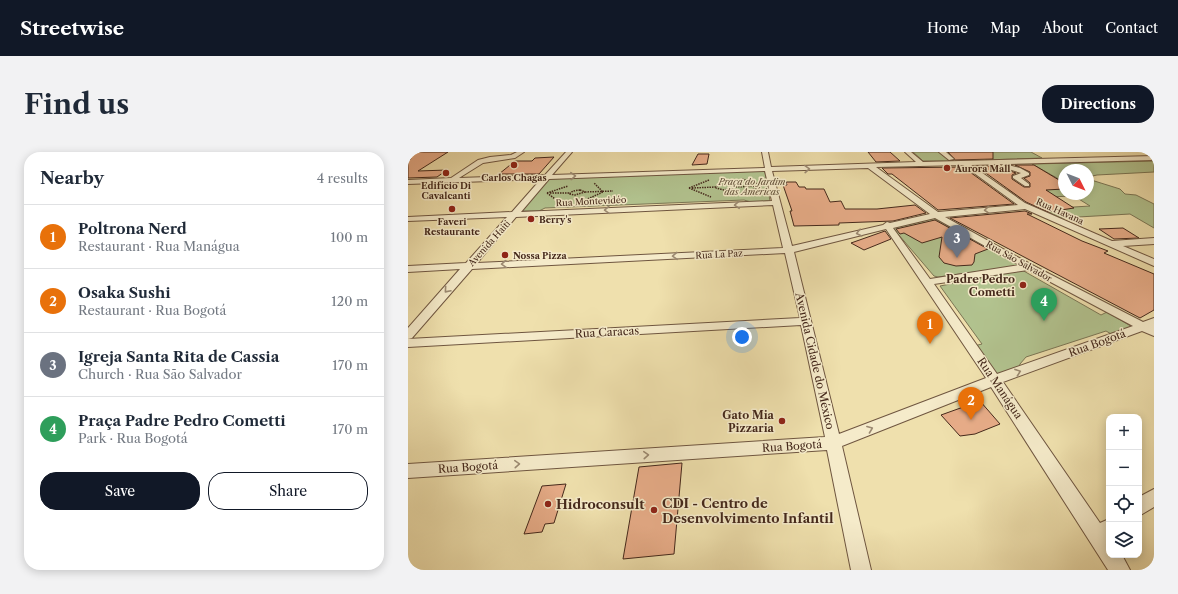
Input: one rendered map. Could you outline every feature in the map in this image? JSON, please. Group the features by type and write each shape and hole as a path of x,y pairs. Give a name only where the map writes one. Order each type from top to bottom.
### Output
{"street":[{"path":"453,180 475,163 488,159 517,156 521,152"},
{"name":"Avenida Haiti","path":"408,335 569,152"},
{"name":"Avenida Cidade do México","path":"765,152 765,175 776,203 789,250 834,443 861,570"},
{"path":"908,152 921,164"},
{"name":"Rua Havana","path":"942,152 1026,207 1154,263"},
{"path":"408,182 722,171 765,175 870,166 958,162 1154,158"},
{"path":"958,162 980,159 1018,169 1027,174 1015,177 1027,185"},
{"path":"728,163 730,171"},
{"name":"Rua São Salvador","path":"870,166 936,215 1029,267 1150,327"},
{"name":"Rua Montevidéo","path":"408,219 776,203"},
{"name":"Rua La Paz","path":"408,269 789,250 936,215 1026,207"},
{"name":"Rua Manágua","path":"887,226 928,282 995,380 1103,532 1106,543"},
{"path":"1109,244 1154,241"},
{"path":"928,282 1029,267"},
{"name":"Rua Caracas","path":"408,343 806,321"},
{"name":"Rua Bogotá","path":"408,471 834,443 995,380 1150,327"},
{"path":"1142,506 1154,497"},
{"name":"Rua Manágua","path":"1112,558 1120,570"}],"path":[{"path":"763,186 765,175"},
{"path":"714,198 689,188 716,187 724,184 733,187"},
{"path":"716,187 724,190 733,187 763,186"},
{"path":"734,197 763,186"},
{"path":"543,194 570,193 580,190 585,192"},
{"path":"724,190 724,195"},
{"path":"570,193 571,195 575,195 585,192 614,191"},
{"path":"580,203 604,192"},
{"path":"547,194 566,206"}],"green space":[{"path":"913,152 939,152 950,161 923,161"},
{"path":"976,152 1031,152 1042,158 987,160"},
{"path":"1154,161 1154,172 1094,176 1094,164 1058,164 1058,179 1032,164"},
{"name":"Praça do Jardim das Américas","path":"765,172 770,201 751,202 744,200 545,208 539,211 521,211 548,179"},
{"path":"1094,181 1120,189 1125,194 1136,195 1154,204 1154,228 1130,214 1061,218 1042,209 1090,206 1080,200 1094,200"},
{"path":"1058,187 1058,197 1021,198 1009,190"},
{"path":"933,218 1017,263 1019,266 938,277 934,276 892,227"},
{"path":"1022,270 1101,315 1107,312 1134,328 1113,335 1106,331 1026,357 1020,364 1018,371 1000,375 994,372 974,346 982,344 940,286"}],"building":[{"path":"408,152 448,152 418,171 447,170 437,177 408,178 408,161 411,159"},
{"path":"868,152 890,152 900,161 876,162"},
{"path":"948,152 993,152 993,159 955,160"},
{"path":"698,154 709,154 707,164 692,165"},
{"path":"554,157 539,174 499,174 515,161 532,161 535,158"},
{"path":"1015,165 1034,165 1058,179 1058,189 1046,190 1058,198 1058,200 1062,200 1074,208 1048,212 1026,202 976,166 1000,166 1016,173 1012,175 1012,179 1024,187 1030,187 1030,183 1024,178 1030,176 1030,172"},
{"path":"963,167 1014,204 938,210 882,168"},
{"path":"786,182 796,182 799,187 805,187 806,189 824,189 830,202 841,201 845,209 877,209 915,205 926,213 893,221 839,223 839,225 794,226 790,211 792,211 783,185 787,185"},
{"path":"1025,211 1032,214 1027,214 1082,241 1108,251 1104,253 1154,274 1154,310 1140,318 950,218"},
{"path":"935,220 988,249 975,254 972,265 956,266 944,263 939,257 942,237 922,243 904,233 900,234 896,229"},
{"path":"1123,228 1139,238 1114,239 1099,229"},
{"path":"885,231 891,239 864,250 851,243"},
{"path":"980,401 1000,424 975,434 960,436 941,415"},
{"name":"CDI - Centro de Desenvolvimento Infantil","path":"682,463 674,554 623,559 639,467"},
{"name":"Hidroconsult","path":"566,484 554,523 545,524 542,532 524,534 542,486"}],"place":[{"name":"Carlos Chagas","path":"514,165"},
{"name":"Aurora Mall","path":"947,168"},
{"name":"Edifício Di Cavalcanti","path":"446,173"},
{"name":"Faveri Restaurante","path":"452,209"},
{"name":"Berry's","path":"531,219"},
{"name":"Nossa Pizza","path":"505,255"},
{"name":"Igreja Santa Rita de Cassia","path":"957,258"},
{"name":"Padre Pedro Cometti","path":"1023,285"},
{"name":"Praça Padre Pedro Cometti","path":"1044,321"},
{"name":"Poltrona Nerd","path":"930,344"},
{"name":"Osaka Sushi","path":"971,420"},
{"name":"Gato Mia Pizzaria","path":"782,421"},
{"name":"Hidroconsult","path":"548,504"},
{"name":"CDI - Centro de Desenvolvimento Infantil","path":"654,510"}]}
